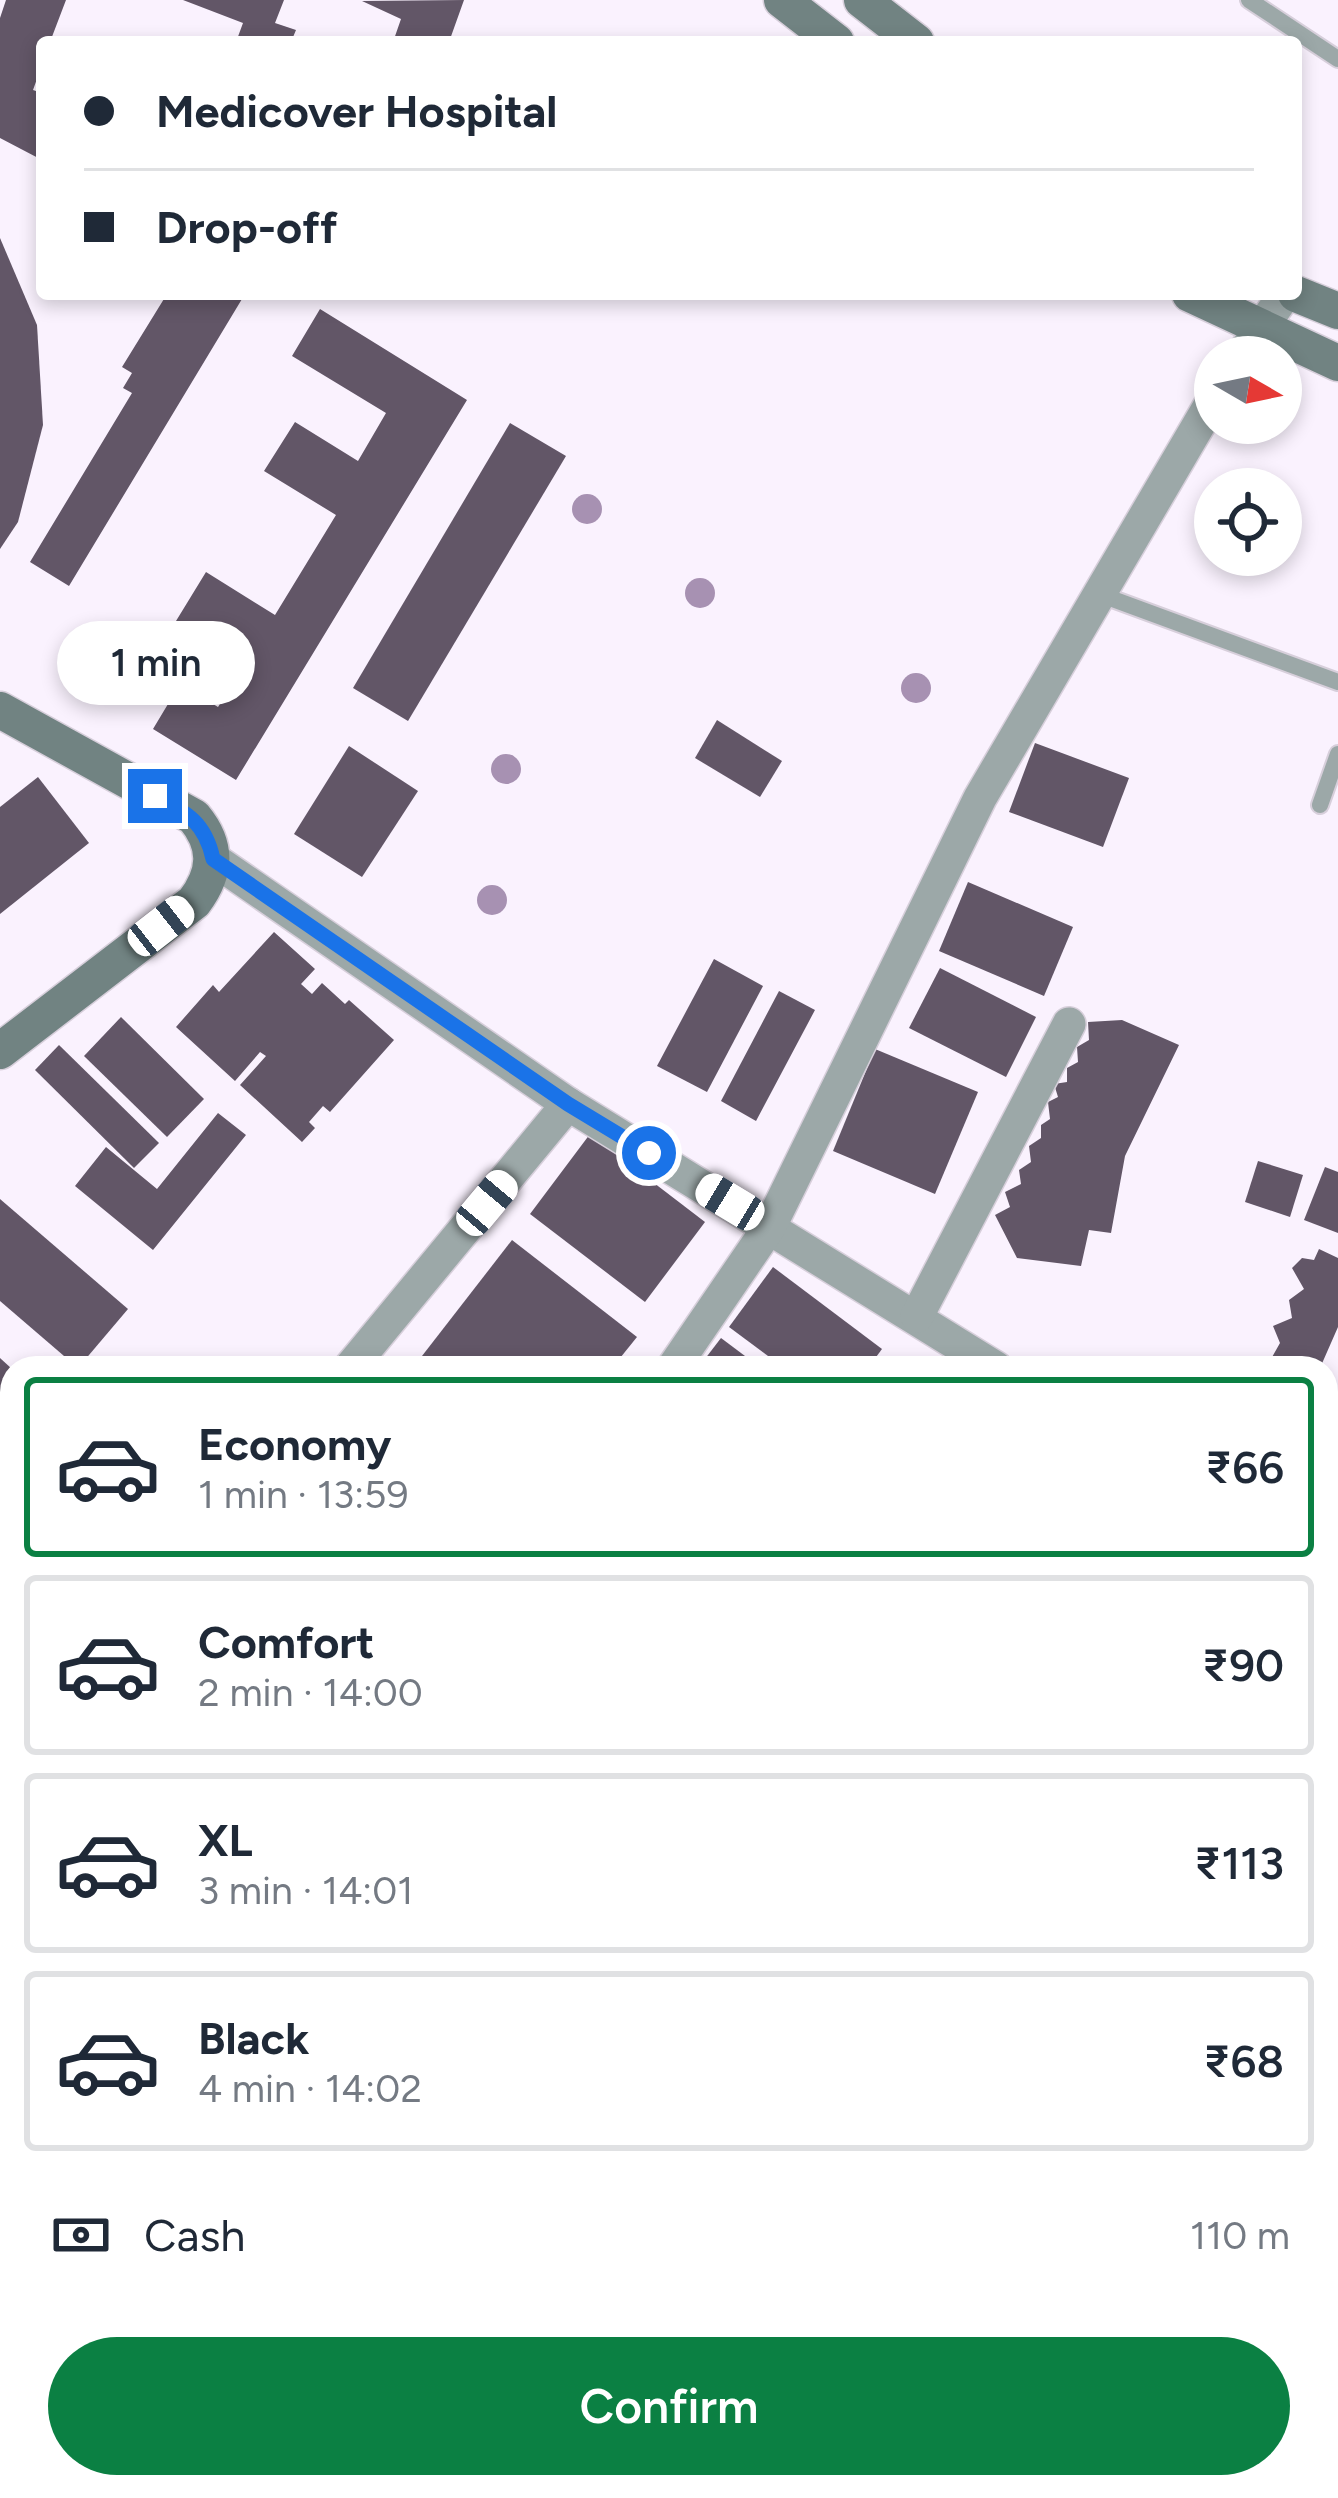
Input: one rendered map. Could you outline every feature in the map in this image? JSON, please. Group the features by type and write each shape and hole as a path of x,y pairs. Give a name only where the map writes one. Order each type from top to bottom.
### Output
{"street":[{"path":"782,0 828,36"},
{"path":"862,0 908,36"},
{"path":"1302,296 1338,311"},
{"path":"1197,300 1240,336"},
{"path":"1256,336 1281,300"},
{"path":"1302,355 1338,362"},
{"path":"681,1356 770,1226 912,927 1098,594 1194,433"},
{"path":"0,710 194,817 207,833 213,859 208,883 194,902 0,1051"},
{"path":"213,859 568,1104 978,1356"},
{"path":"917,1316 1069,1024"},
{"path":"360,1356 568,1104"}],"lane":[{"path":"1249,0 1338,59"},
{"path":"1098,594 1338,682"},
{"path":"1320,805 1338,754"}],"building":[{"path":"6,0 66,0 52,36 36,36 36,157 0,138 0,18"},
{"path":"183,0 284,0 275,23 296,30 294,36 238,36 243,23"},
{"path":"464,0 451,36 395,36 401,19 362,1"},
{"path":"0,238 37,325 43,425 18,522 0,549"},
{"path":"163,300 241,300 69,586 30,562 132,393 123,388 132,373 122,367"},
{"path":"320,309 467,400 236,780 153,729 180,684 218,707 246,663 176,621 206,572 275,615 336,515 264,471 295,422 358,461 386,413 292,356"},
{"path":"510,423 566,456 408,721 353,688"},
{"path":"717,720 782,761 760,797 695,758"},
{"path":"1035,743 1129,778 1103,847 1009,812"},
{"path":"349,746 418,791 362,877 294,834"},
{"path":"38,777 89,843 0,914 0,807"},
{"path":"968,882 1073,927 1044,996 939,951"},
{"path":"274,932 315,969 301,984 312,994 322,983 394,1040 330,1112 323,1106 309,1122 315,1128 302,1142 240,1085 266,1056 260,1052 235,1081 176,1027 213,985 219,992"},
{"path":"714,959 763,986 707,1092 657,1066"},
{"path":"940,968 1036,1017 1006,1077 909,1028"},
{"path":"779,991 815,1010 756,1121 721,1101"},
{"path":"121,1017 204,1099 167,1137 84,1056"},
{"path":"1122,1020 1179,1045 1125,1156 1111,1233 1089,1230 1081,1266 1017,1258 995,1215 1010,1207 1005,1192 1021,1184 1019,1170 1031,1162 1029,1146 1041,1138 1041,1125 1050,1119 1048,1102 1058,1097 1054,1084 1067,1082 1067,1068 1078,1062 1077,1047 1089,1040 1088,1022"},
{"path":"59,1045 159,1143 134,1168 35,1070"},
{"path":"875,1049 978,1092 935,1194 833,1151"},
{"path":"218,1113 246,1135 153,1250 75,1186 106,1147 157,1189"},
{"path":"590,1134 705,1222 645,1302 530,1214"},
{"path":"1258,1161 1303,1175 1290,1217 1245,1202"},
{"path":"1325,1167 1338,1172 1338,1233 1304,1220"},
{"path":"0,1199 128,1309 88,1356 64,1356 0,1301"},
{"path":"512,1240 637,1337 622,1356 422,1356"},
{"path":"1319,1249 1338,1258 1338,1327 1325,1356 1273,1356 1280,1343 1273,1326 1292,1318 1289,1300 1304,1289 1292,1268 1302,1258 1314,1260"},
{"path":"773,1267 882,1349 877,1356 768,1356 729,1327"},
{"path":"721,1338 745,1356 707,1356"}],"route":[{"path":"155,796 194,817 207,833 213,859 568,1104 649,1153"}]}
